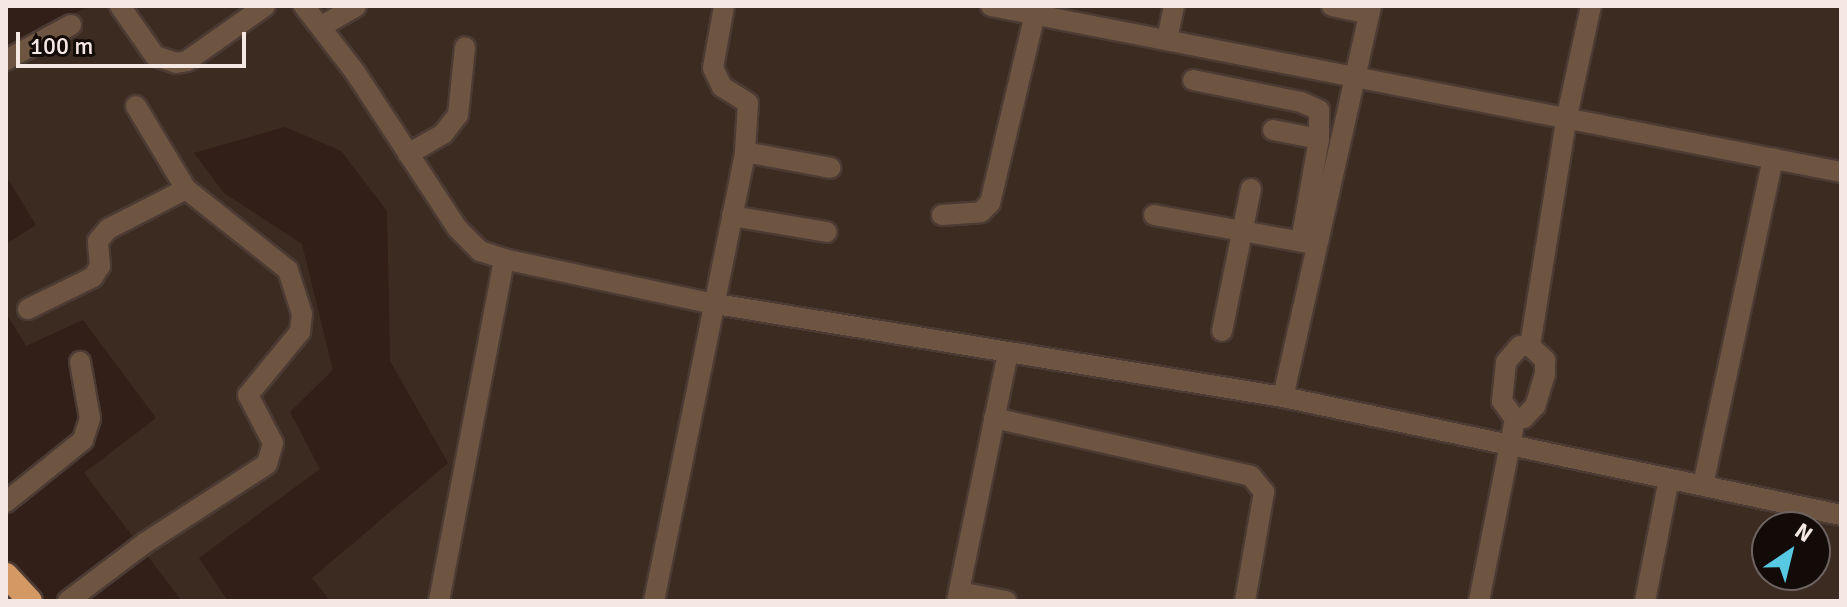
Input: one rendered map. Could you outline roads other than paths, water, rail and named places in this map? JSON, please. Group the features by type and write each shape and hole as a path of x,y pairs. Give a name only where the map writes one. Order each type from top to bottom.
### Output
{"highway":[{"path":"6,575 30,601"}],"lane":[{"path":"120,6 147,46 166,62 187,61 239,13 265,6"},
{"path":"304,6 322,26 457,228 480,251 504,259 710,303 1283,397 1841,515"},
{"path":"322,26 356,6"},
{"path":"654,601 710,303 745,152 748,103 722,87 713,68 724,6"},
{"path":"991,6 1567,116 1841,172"},
{"path":"1167,39 1174,6"},
{"path":"1283,397 1311,243 1357,77 1370,10 1332,6"},
{"path":"1530,346 1567,116 1591,6"},
{"path":"942,215 981,212 990,203 1035,14"},
{"path":"6,60 71,25"},
{"path":"408,154 443,134 458,115 465,47"},
{"path":"1193,80 1313,106 1321,120 1311,243"},
{"path":"68,601 145,543 261,470 274,450 248,395 297,343 302,314 296,288 274,257 186,189 136,106"},
{"path":"1273,130 1319,139"},
{"path":"745,152 831,168"},
{"path":"1703,485 1773,158"},
{"path":"28,309 93,277 100,266 98,241 108,229 186,189"},
{"path":"1222,331 1251,189"},
{"path":"1154,215 1311,243"},
{"path":"732,216 827,232"},
{"path":"439,601 504,259"},
{"path":"1479,601 1515,419 1502,401 1506,362 1520,346 1530,346 1545,360 1545,374 1535,406 1524,418 1515,419"},
{"path":"1006,601 958,596 1008,352"},
{"path":"6,502 83,440 90,418 80,362"},
{"path":"994,418 1251,476 1264,492 1245,601"},
{"path":"1645,601 1669,479"}]}
